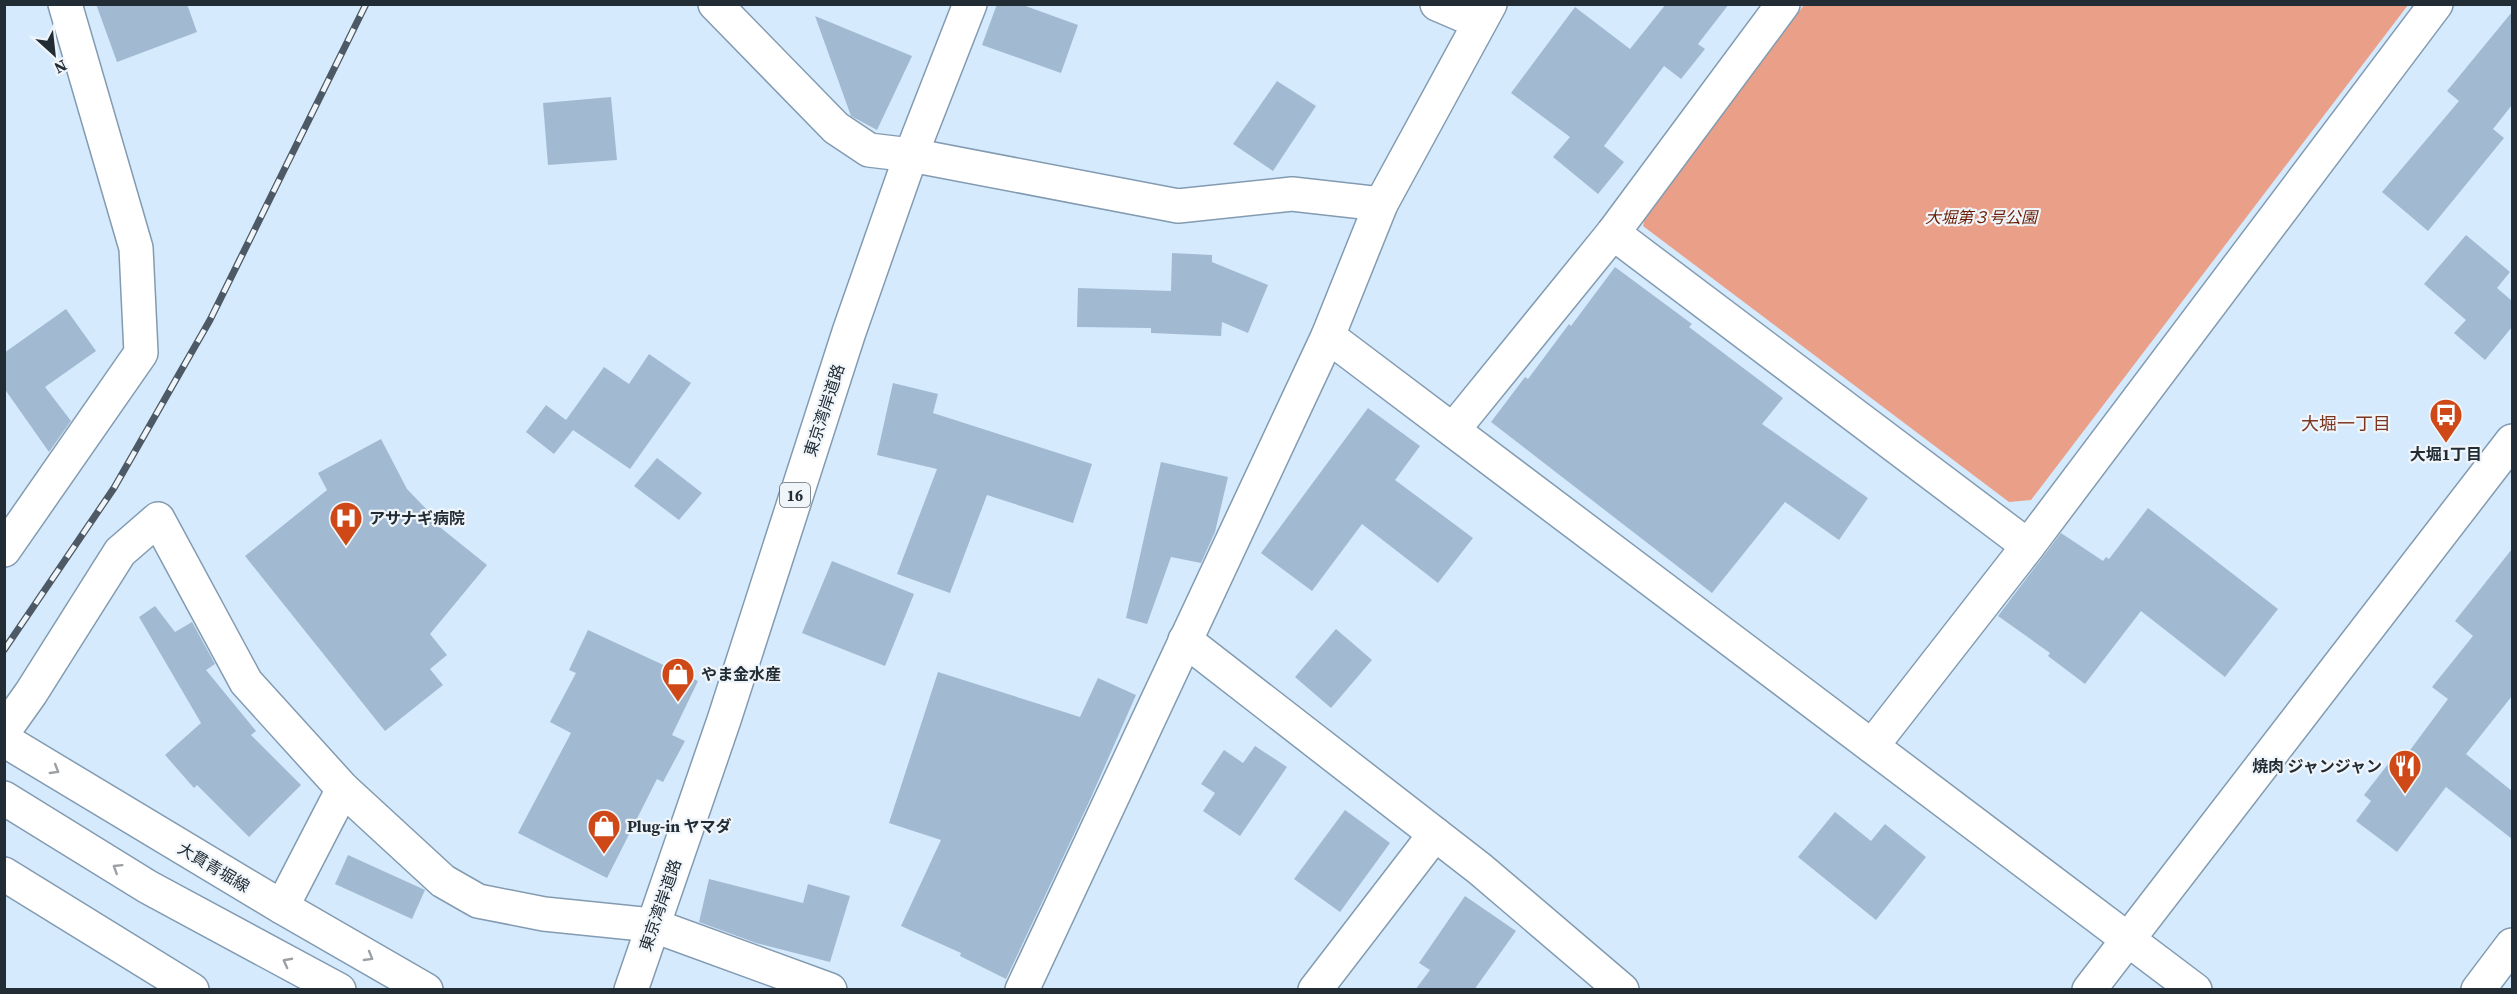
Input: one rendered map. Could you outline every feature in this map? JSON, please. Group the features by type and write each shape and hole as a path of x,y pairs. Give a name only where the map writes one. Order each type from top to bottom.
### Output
{"main road":[{"path":"4,550 141,353 136,248 65,4"},
{"path":"715,4 836,128 868,150 911,155 1178,206 1292,194 1381,204"},
{"name":"東京湾岸道路","path":"631,990 724,720 832,384 911,155 970,4"},
{"path":"1022,990 1328,336 1381,204 1485,13 1437,4"},
{"path":"1452,430 1613,233 1783,4"},
{"path":"1872,746 2028,546 2436,4"},
{"path":"1613,233 2028,546"},
{"path":"1328,336 2195,990"},
{"path":"2088,990 2512,441"},
{"path":"4,731 31,693 120,552 158,519 246,682 343,789 443,881 478,901 544,914 652,926 830,990"},
{"path":"1185,640 1480,869 1622,990"},
{"name":"大貫青堀線","path":"4,740 282,907 426,990"},
{"path":"282,907 343,789"},
{"path":"4,798 148,887 339,990"},
{"path":"1315,990 1435,834"},
{"path":"4,874 192,990"},
{"path":"2478,990 2512,945"}],"green space":[{"name":"大堀第３号公園","path":"1804,5 2408,5 2031,500 2009,502 1643,226 1645,217"}],"building":[{"path":"96,4 187,4 197,32 117,62"},
{"path":"997,4 1020,4 1078,25 1061,73 982,45"},
{"path":"1666,4 1729,4 1698,44 1705,49 1681,79 1664,66 1604,146 1624,162 1598,194 1553,157 1570,137 1511,93 1575,7 1630,49"},
{"path":"2512,12 2512,105 2493,129 2504,138 2428,231 2382,192 2459,101 2447,91"},
{"path":"815,16 912,56 877,130 851,116"},
{"path":"1277,81 1316,106 1273,171 1233,144"},
{"path":"611,97 617,160 548,165 543,103"},
{"path":"2466,235 2510,272 2497,288 2512,301 2512,327 2485,360 2454,333 2466,320 2424,284"},
{"path":"1172,253 1212,255 1212,262 1268,285 1248,333 1222,322 1221,336 1151,333 1151,328 1077,327 1078,288 1171,291"},
{"path":"1615,267 1692,324 1689,327 1783,398 1762,424 1868,498 1839,540 1785,502 1712,593 1491,422 1525,377 1528,379 1569,324 1571,326"},
{"path":"66,309 96,351 45,387 71,421 49,452 4,388 4,353"},
{"path":"649,354 691,383 630,469 573,430 554,454 526,432 546,405 566,420 604,367 629,384"},
{"path":"893,383 938,394 933,413 1092,464 1073,523 987,495 950,593 897,574 937,469 877,455"},
{"path":"1368,408 1420,446 1395,480 1473,538 1438,583 1362,524 1312,591 1261,553"},
{"path":"381,439 407,489 434,517 431,520 487,565 430,634 447,655 430,669 443,685 385,731 245,556 327,490 318,473"},
{"path":"657,458 702,493 679,520 634,486"},
{"path":"1161,462 1228,477 1215,532 1201,563 1171,557 1147,624 1126,618"},
{"path":"2148,508 2278,609 2225,677 2141,611 2085,684 2048,656 2050,653 1998,616 2061,533 2103,561 2106,557 2109,559"},
{"path":"2512,549 2512,696 2466,754 2512,791 2512,839 2446,787 2397,852 2356,821 2371,801 2364,795 2392,759 2399,765 2448,699 2432,687 2473,636 2455,621"},
{"path":"832,561 914,594 885,666 802,633"},
{"path":"155,606 175,632 192,622 215,664 206,670 256,731 251,735 301,785 249,837 197,785 194,788 165,755 201,723 139,617"},
{"path":"1336,629 1372,660 1331,708 1295,677"},
{"path":"588,630 698,681 672,735 685,741 663,782 657,779 607,878 518,833 571,733 550,722 576,673 569,670"},
{"path":"938,672 1080,717 1098,678 1136,695 1006,979 960,956 961,953 901,926 941,840 889,823"},
{"path":"1255,746 1287,767 1240,836 1203,811 1215,793 1201,784 1224,750 1243,763"},
{"path":"1345,810 1390,843 1340,912 1294,879"},
{"path":"1835,812 1871,841 1885,824 1926,857 1876,920 1798,857"},
{"path":"348,855 425,890 412,919 335,884"},
{"path":"709,879 803,903 808,884 850,896 830,962 756,943 699,922"},
{"path":"1465,896 1516,931 1474,990 1415,990 1430,970 1419,963"}],"railway":[{"path":"4,650 114,488 210,320 366,4"}],"place":[{"name":"大堀1丁目","path":"2446,444"},
{"name":"アサナギ病院","path":"346,547"},
{"name":"やま金水産","path":"678,703"},
{"name":"焼肉 ジャンジャン","path":"2405,795"},
{"name":"Plug-in ヤマダ","path":"604,855"}],"district":[{"name":"大堀一丁目","path":"2346,423"}]}
